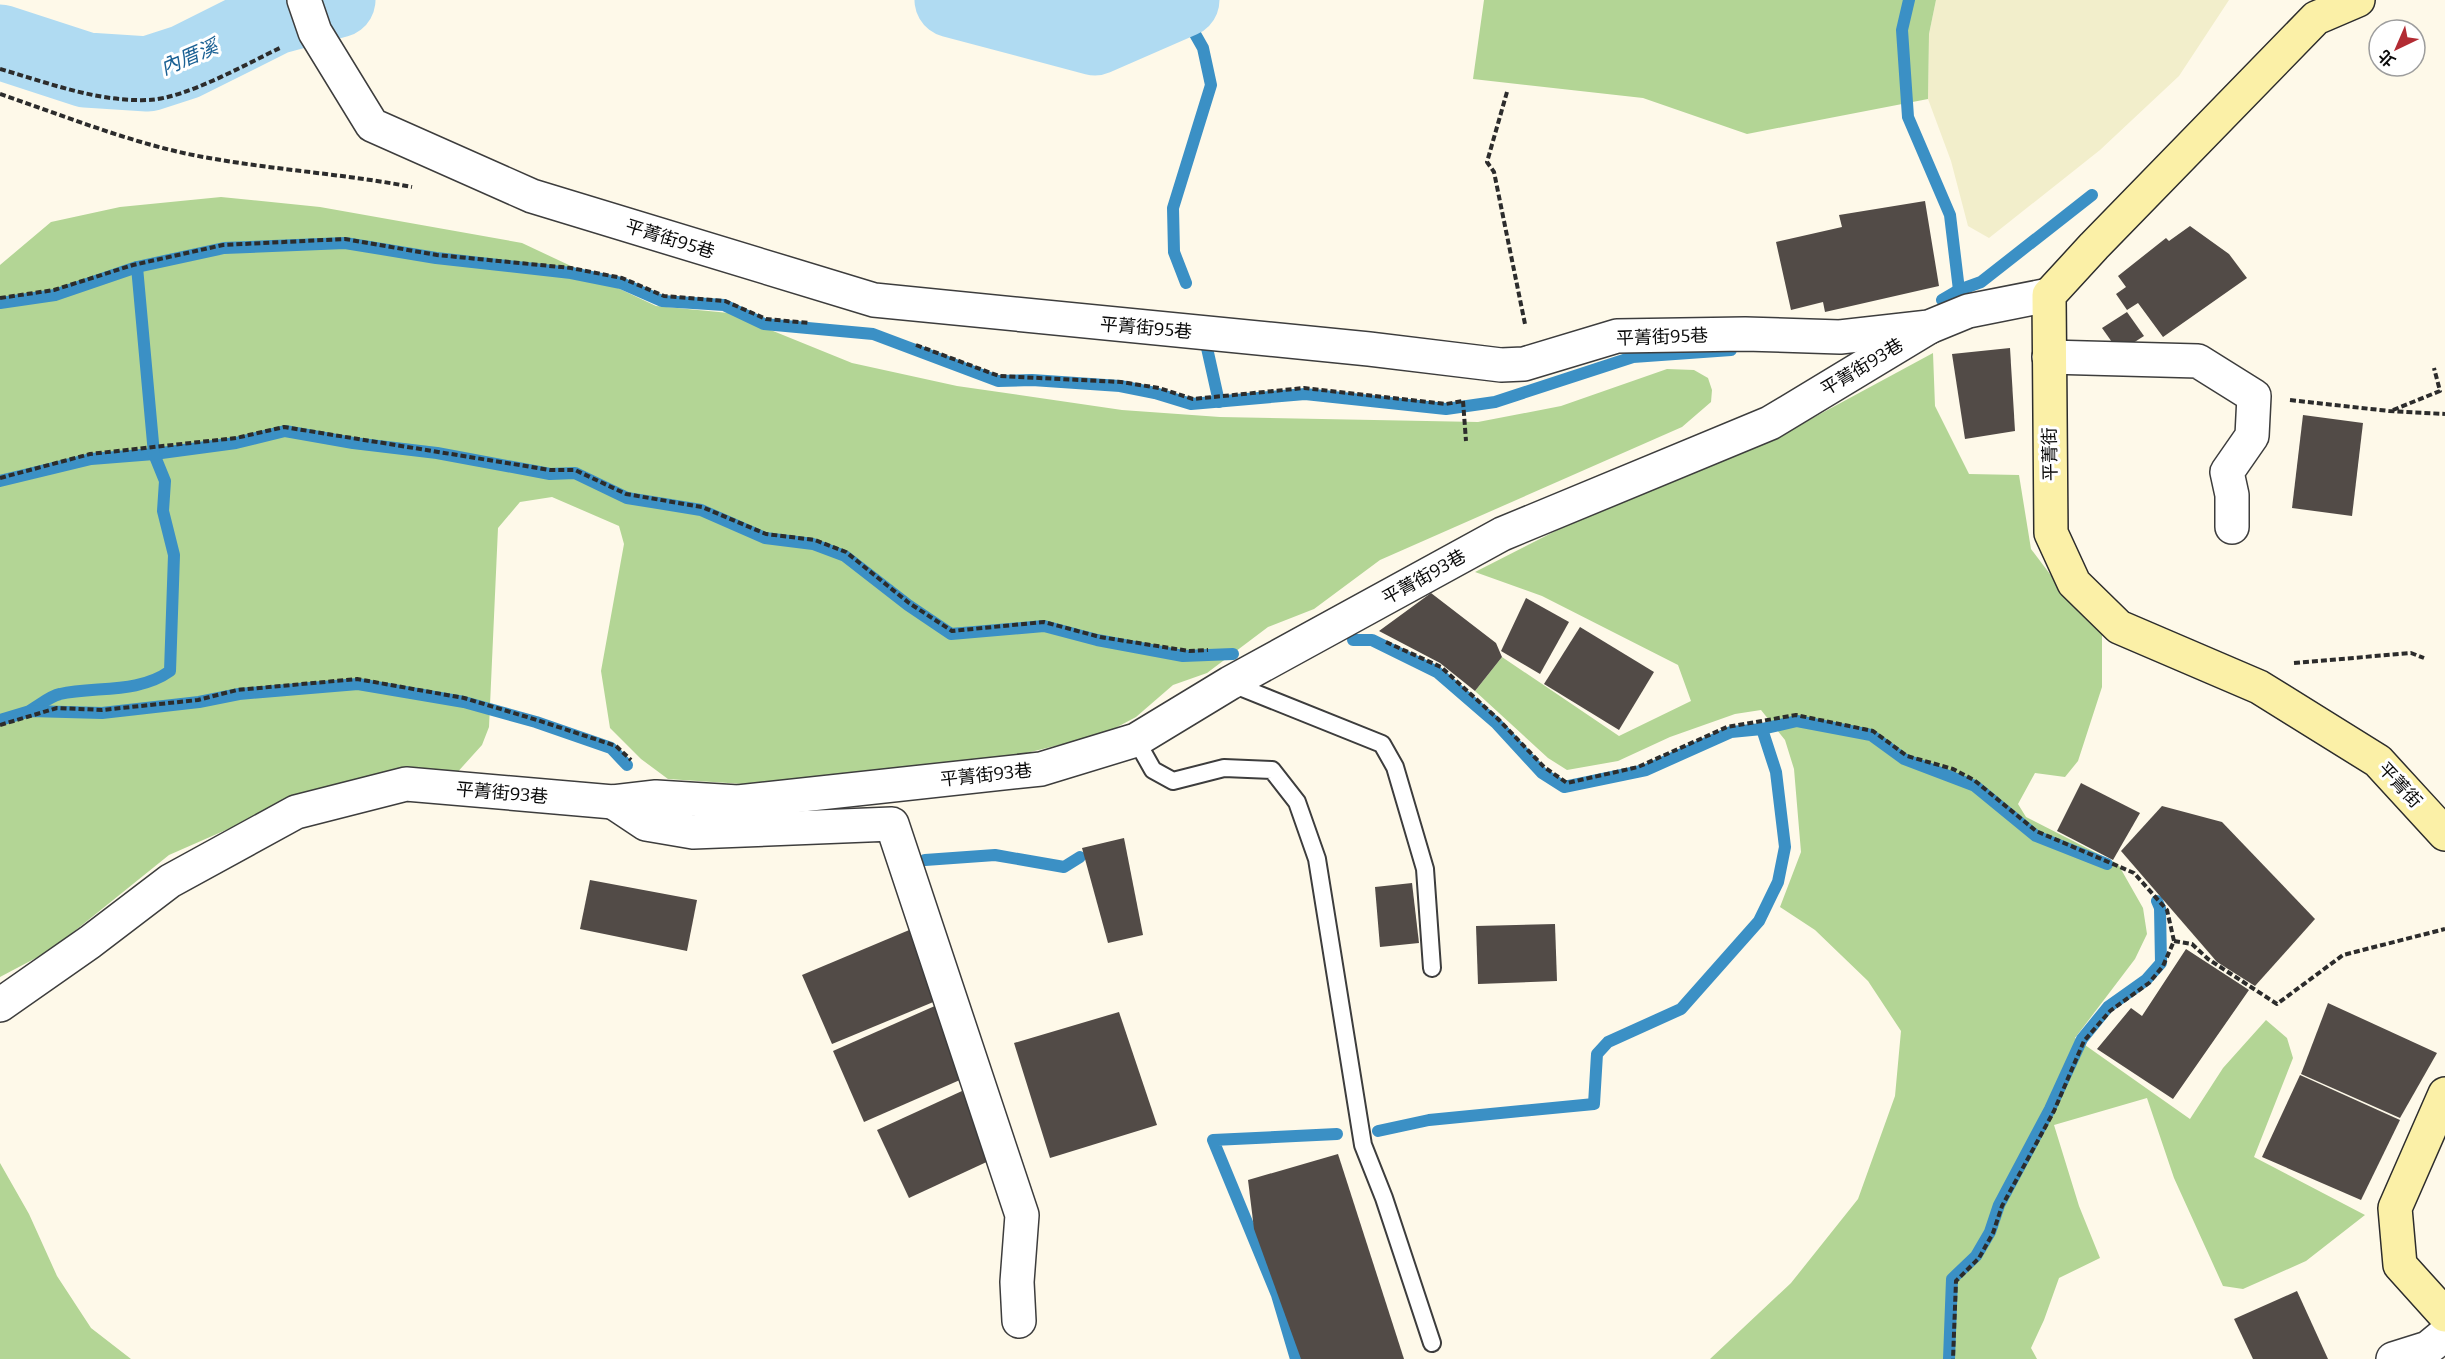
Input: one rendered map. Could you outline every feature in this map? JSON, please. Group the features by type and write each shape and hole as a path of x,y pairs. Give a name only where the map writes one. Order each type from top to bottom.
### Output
{"street":[{"name":"平菁街95巷","path":"304,0 315,32 372,125 532,196 874,300 1094,324 1369,349 1501,365 1524,364 1617,336 1745,334 1840,337 1929,327 1968,311 2049,295"},
{"path":"2049,295 2316,18 2358,0"},
{"name":"平菁街","path":"2049,295 2051,533 2074,584 2119,627 2259,687 2378,761 2445,834"},
{"name":"平菁街93巷","path":"0,1005 170,882 296,812 406,784 613,802 656,797 738,802 1041,769 1136,740 1230,683 1502,534 1770,423 1929,327"},
{"path":"2049,357 2198,361 2254,396 2252,436 2227,472 2232,495 2232,527"},
{"path":"613,802 646,824 693,832 891,824 1022,1215 1017,1282 1019,1321"},
{"path":"2445,1094 2395,1208 2400,1265 2445,1315"},
{"path":"2393,1359 2428,1348 2445,1334"}],"lane":[{"path":"1230,683 1382,744 1395,766 1425,869 1432,968"},
{"path":"1136,740 1153,770 1173,781 1224,768 1272,770 1297,802 1317,859 1363,1145 1384,1198 1432,1343"}],"path":[{"path":"0,69 89,95 150,100 189,90 315,32"},
{"path":"1507,92 1487,162 1494,172 1525,326"},
{"path":"0,94 148,144 208,158 358,177 416,188"},
{"path":"0,298 54,290 132,265 234,244 345,239 438,255 571,268"},
{"path":"2389,411 2440,391 2434,368"},
{"path":"1215,397 1222,395"},
{"path":"2254,396 2389,411 2445,414"},
{"path":"1463,401 1466,441"},
{"path":"0,478 90,454 154,449"},
{"path":"2259,687 2281,664 2411,653 2424,658"},
{"path":"0,726 57,708 102,710 198,700 237,690 357,679 464,699 616,746 637,766 656,797"},
{"path":"2174,941 2192,944 2208,960 2277,1004 2343,955 2445,929"}],"shaded area":[{"path":"1936,0 2229,0 2179,76 2100,150 1989,238 1968,226 1951,161 1928,99 1929,34"}],"green space":[{"path":"1010,0 1138,0 1108,12"},
{"path":"1484,0 1936,0 1929,34 1928,99 1747,134 1643,98 1473,79"},
{"path":"221,197 320,207 522,243 656,306 729,313 852,363 957,386 1122,410 1220,417 1478,422 1561,406 1667,369 1694,370 1708,378 1712,390 1711,402 1682,427 1380,560 1314,609 1268,627 1207,673 1173,685 1136,717 1104,734 990,762 867,776 743,784 668,779 641,759 610,728 601,671 624,544 619,526 552,497 520,502 498,528 489,727 482,745 454,776 292,801 169,855 51,950 0,977 0,265 51,222 120,207"},
{"path":"1933,353 1935,406 1969,474 2019,475 2031,549 2065,594 2102,631 2102,687 2078,761 2065,777 2035,773 2018,804 2026,817 2118,864 2143,908 2147,934 2135,959 2075,1038 2190,1119 2223,1068 2266,1020 2287,1038 2293,1058 2254,1157 2365,1215 2306,1261 2243,1289 2223,1286 2174,1178 2147,1098 2054,1125 2079,1206 2100,1258 2059,1278 2031,1348 2037,1359 1710,1359 1791,1283 1858,1199 1895,1096 1901,1031 1868,981 1815,930 1780,907 1801,852 1794,769 1785,740 1761,710 1735,714 1670,737 1618,761 1567,770 1548,758 1475,691 1502,657 1619,736 1691,701 1678,665 1542,596 1475,572 1656,480 1774,439"},
{"path":"0,1163 29,1214 57,1276 91,1328 131,1359 0,1359"}],"building":[{"path":"1925,201 1939,286 1825,312 1823,302 1791,310 1776,242 1842,227 1839,215"},
{"path":"2190,226 2229,254 2247,278 2163,337 2138,303 2127,310 2116,294 2126,287 2118,276 2166,238 2169,241"},
{"path":"2127,312 2144,336 2119,352 2102,328"},
{"path":"2010,348 2015,431 1965,439 1952,354"},
{"path":"2303,415 2363,423 2352,516 2292,508"},
{"path":"1431,593 1496,643 1502,657 1475,691 1440,663 1379,631"},
{"path":"1526,598 1569,622 1540,674 1501,651"},
{"path":"1580,627 1654,672 1619,730 1544,684"},
{"path":"2081,783 2140,813 2113,860 2057,831"},
{"path":"2162,806 2222,822 2315,919 2255,986 2217,962 2121,851"},
{"path":"1124,838 1143,935 1108,943 1082,848"},
{"path":"590,880 697,900 687,951 580,929"},
{"path":"1412,883 1419,943 1380,947 1375,887"},
{"path":"1555,924 1557,981 1478,984 1476,926"},
{"path":"914,928 943,998 832,1044 802,975"},
{"path":"2186,949 2249,990 2173,1099 2097,1049 2131,1008 2142,1016"},
{"path":"2328,1003 2437,1053 2400,1118 2301,1074"},
{"path":"937,1005 969,1076 864,1122 833,1051"},
{"path":"1119,1012 1157,1125 1050,1158 1014,1043"},
{"path":"2300,1075 2400,1120 2361,1200 2262,1157"},
{"path":"962,1091 993,1159 909,1198 877,1130"},
{"path":"1338,1154 1404,1359 1301,1359 1254,1229 1248,1180"},
{"path":"2297,1291 2328,1359 2253,1359 2234,1319"}],"waterway":[{"name":"內厝溪","path":"0,42 86,70 148,74 185,62 275,17 338,0"},
{"name":"內厝溪","path":"952,0 1095,38 1182,0"},
{"path":"1909,0 1902,30 1908,117 1950,215 1959,290"},
{"path":"1177,2 1203,48 1211,85 1173,208 1174,252 1186,283"},
{"path":"1942,300 1959,290 1981,282 2092,195"},
{"path":"0,303 55,295 137,267 224,248 345,243 436,258 571,273 621,283 662,301 724,305 764,324 873,334 998,381 1032,380 1120,386 1155,393 1191,404 1305,394 1446,409 1495,402 1633,357 1731,350"},
{"path":"31,710 56,695 130,686 158,678 170,671 174,555 163,511 165,481 154,454 137,267"},
{"path":"1207,348 1219,402"},
{"path":"0,481 91,459 154,454 236,443 285,431 353,443 437,453 550,474 575,473 627,498 701,510 765,538 813,544 845,556 908,605 951,634 1044,626 1097,640 1183,656 1233,654"},
{"path":"1353,640 1372,640 1437,672 1496,723 1542,773 1564,787 1646,770 1731,732 1762,729 1797,721 1871,735 1904,759 1975,786 2036,836 2107,864"},
{"path":"0,720 30,711 102,713 199,702 239,694 358,684 464,702 536,722 611,748 627,765"},
{"path":"1378,1131 1429,1120 1594,1104 1597,1054 1608,1042 1681,1009 1759,921 1778,882 1785,847 1776,772 1762,729"},
{"path":"925,860 995,855 1064,867 1080,857"},
{"path":"1949,1359 1952,1279 1976,1256 1990,1232 1999,1205 2050,1109 2082,1039 2108,1007 2146,980 2161,963 2160,908 2157,901"},
{"path":"1296,1359 1277,1295 1213,1140 1337,1134"}]}
